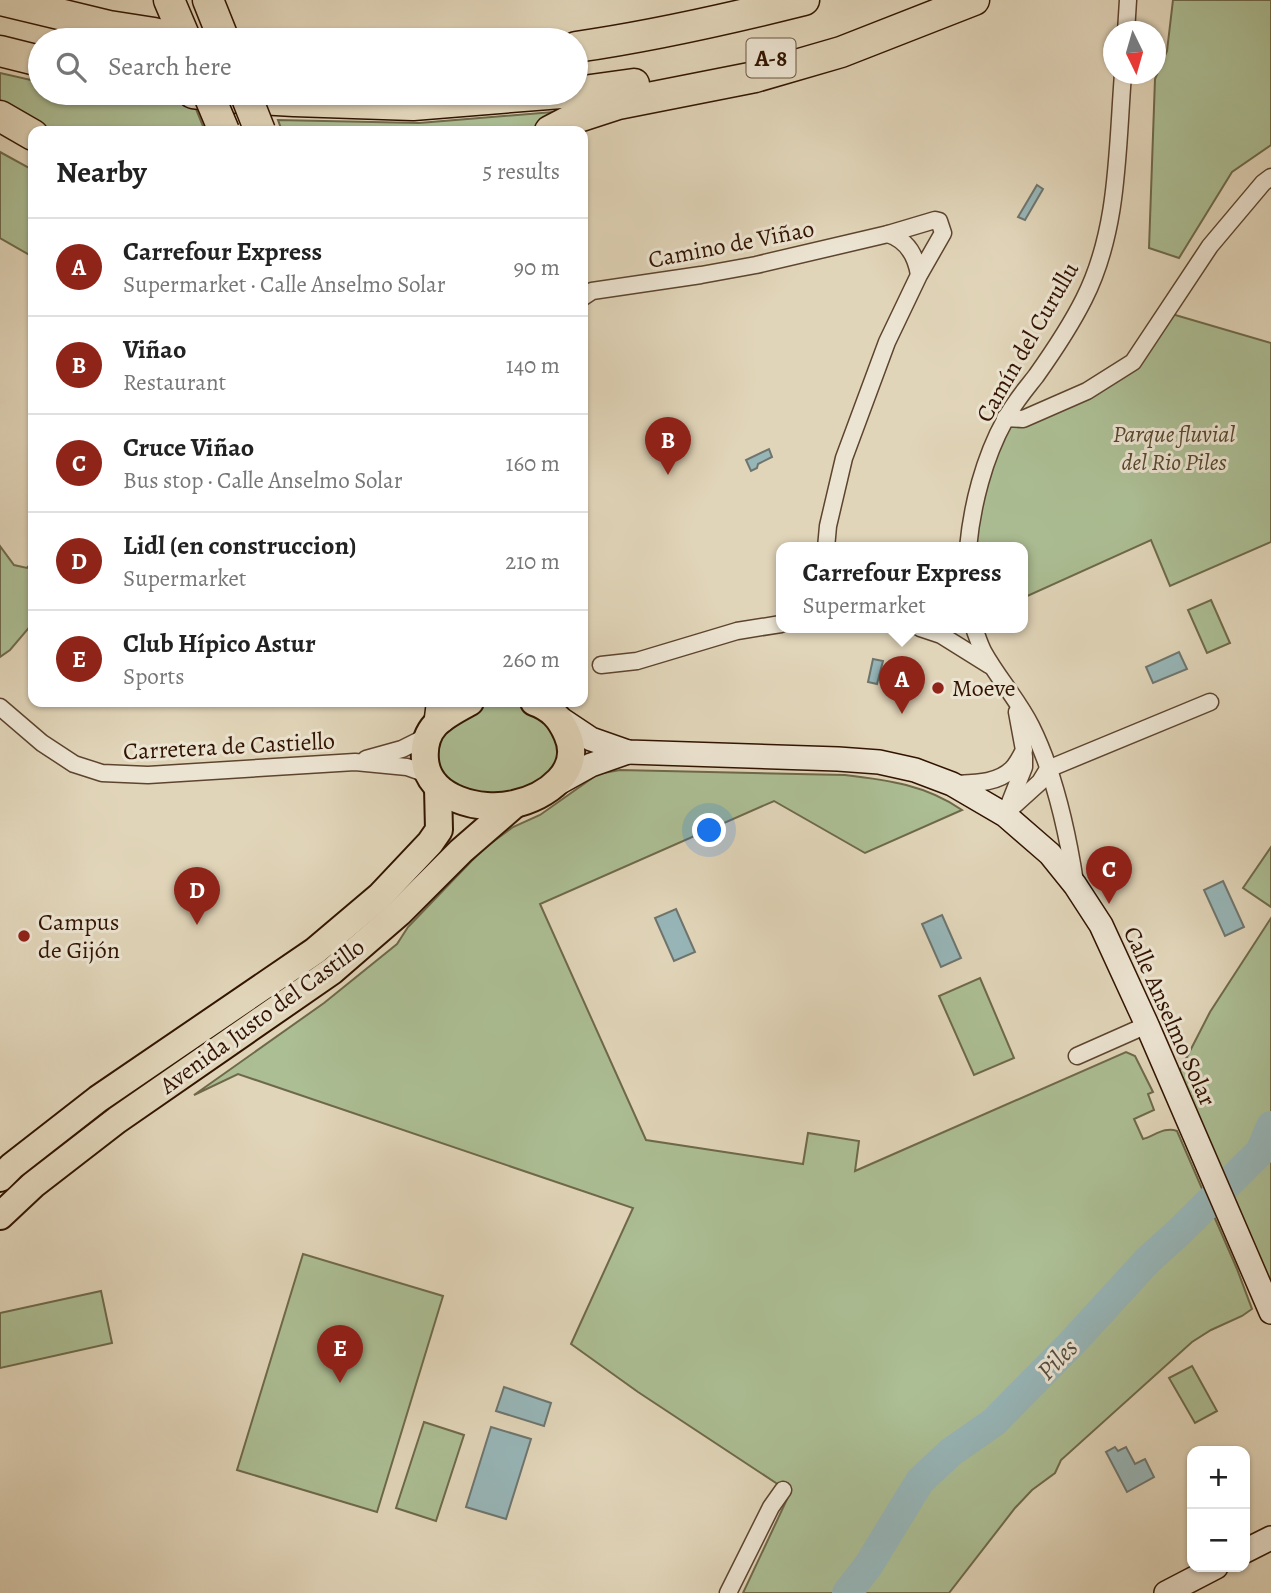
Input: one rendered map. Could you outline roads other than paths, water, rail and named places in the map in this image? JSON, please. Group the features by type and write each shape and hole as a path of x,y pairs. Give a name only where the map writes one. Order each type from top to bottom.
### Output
{"highway":[{"path":"1,0 122,28"},
{"path":"56,0 139,28"},
{"path":"169,0 180,28"},
{"path":"208,0 219,28"},
{"name":"A-8","path":"588,45 687,28 804,0"},
{"name":"A-8","path":"588,90 714,72 817,47 960,0"},
{"path":"560,126 618,104 755,77 841,52 974,0"},
{"path":"0,51 28,58"},
{"path":"213,105 222,126"},
{"path":"250,105 258,126"},
{"path":"0,116 28,132"}],"main road":[{"path":"436,719 460,707"},
{"path":"432,781 454,798 472,804 493,806 513,804 554,786 568,770 571,756 569,738 558,717 547,707"},
{"name":"Calle Anselmo Solar","path":"558,717 591,739 628,752 880,762 915,770 952,784 1005,815 1050,854 1075,884 1101,925 1271,1312"},
{"name":"Avenida Justo del Castillo","path":"0,1178 97,1099 315,951 380,896 439,830 432,781 425,757 436,719"},
{"name":"Calle Anselmo Solar","path":"554,786 590,765 628,752"},
{"name":"Avenida Justo del Castillo","path":"0,1216 33,1185 117,1120 332,971 399,913 513,804"},
{"path":"1250,1548 1271,1538"},
{"path":"1166,1593 1206,1572"}],"street":[{"path":"1127,21 1128,0"},
{"name":"Camín del Curullu","path":"969,542 978,492 991,450 1005,418 1044,364 1084,299 1100,262 1115,178 1122,84"},
{"path":"1165,312 1202,241 1236,201 1271,168"},
{"path":"1005,418 1023,419 1087,391 1133,362 1210,246 1271,177"},
{"name":"Camino de Viñao","path":"588,294 756,265 939,221 943,233 919,275 887,342 844,458 827,542"},
{"path":"888,234 905,243 917,264 919,275"},
{"path":"601,665 637,661 737,631 776,625"},
{"path":"938,633 995,668"},
{"path":"976,633 983,652 1012,692 1031,726 1048,769 1069,839 1075,884"},
{"path":"1005,815 1024,768 1022,730 1012,692"},
{"path":"1005,815 1040,782 1048,769 1210,702"},
{"name":"Carretera de Castiello","path":"0,707 42,743 74,764 102,773 148,775 355,762 407,767 432,781"},
{"name":"Carretera de Castiello","path":"355,762 402,749 436,719"},
{"path":"952,784 984,782 1001,777 1014,768 1024,750"},
{"path":"1077,1056 1147,1025"},
{"path":"728,1593 782,1490"}],"water":[{"path":"1037,185 1043,189 1025,220 1018,217"},
{"path":"769,449 772,457 751,471 746,460"},
{"path":"1179,652 1187,669 1153,683 1146,667"},
{"path":"873,659 883,661 877,684 868,682"},
{"path":"1223,881 1244,927 1225,936 1204,890"},
{"path":"676,909 695,952 674,961 655,918"},
{"path":"942,915 961,958 941,967 922,924"},
{"path":"504,1387 551,1403 544,1426 496,1411"},
{"path":"491,1427 531,1439 506,1519 466,1507"},
{"path":"1115,1447 1118,1451 1126,1447 1135,1464 1145,1459 1154,1477 1127,1492 1106,1452"}],"waterway":[{"name":"Piles","path":"847,1593 868,1566 920,1481 951,1452 994,1422 1148,1260 1260,1152 1271,1126"}],"place":[{"name":"Viñao","path":"668,475"},
{"name":"Moeve","path":"938,688"},
{"name":"Carrefour Express","path":"902,714"},
{"name":"Cruce Viñao","path":"1109,904"},
{"name":"Lidl (en construccion)","path":"197,925"},
{"name":"Campus de Gijón","path":"24,936"},
{"name":"Club Hípico Astur","path":"340,1383"}],"park label":[{"name":"Parque fluvial del Rio Piles","path":"1174,448"}]}
